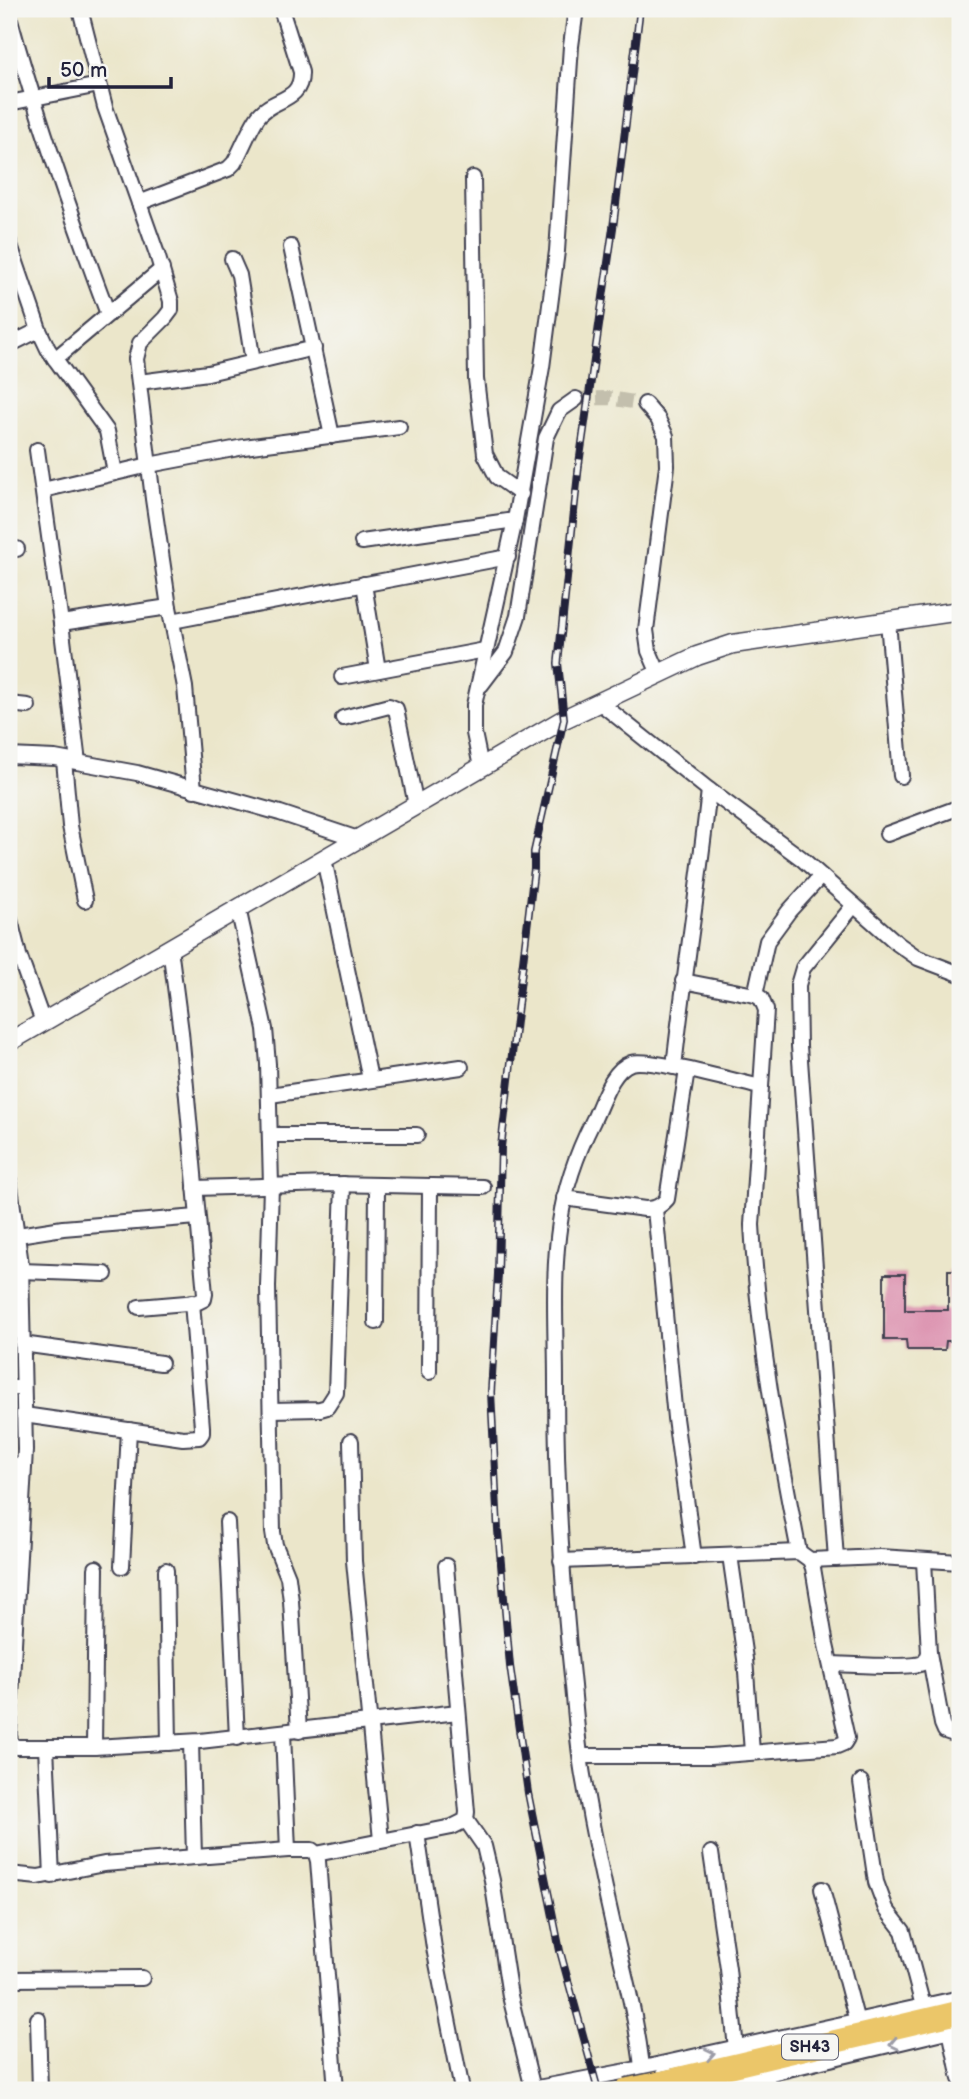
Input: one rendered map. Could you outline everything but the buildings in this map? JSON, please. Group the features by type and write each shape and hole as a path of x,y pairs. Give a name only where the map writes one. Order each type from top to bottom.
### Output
{"main road":[{"name":"SH43","path":"626,2090 649,2080 957,2024"}],"street":[{"path":"80,9 105,107 171,301 171,310 140,343 136,352 170,614 185,687 194,790"},
{"path":"139,203 228,169 234,163 258,116 297,90 301,82 301,72 281,9"},
{"path":"481,767 474,733 474,705 508,557 542,367 557,251 576,9"},
{"path":"9,16 61,190 108,314"},
{"path":"9,103 99,85"},
{"path":"473,178 476,379 485,454 497,477 520,494"},
{"path":"9,242 16,284 55,359 107,431 115,473"},
{"path":"291,247 332,436"},
{"path":"232,259 239,275 253,362"},
{"path":"55,359 162,270"},
{"path":"9,345 39,330"},
{"path":"139,382 208,373 314,348"},
{"path":"478,688 506,652 518,616 546,438 559,411 576,399"},
{"path":"645,404 666,436 667,466 646,630 649,650 659,674"},
{"path":"43,490 149,464 244,447 399,427"},
{"path":"37,450 61,623 71,761 70,826 85,900"},
{"path":"362,542 515,520"},
{"path":"61,623 170,614 364,584 508,557"},
{"path":"364,584 378,670"},
{"path":"9,1042 481,767 599,702 698,656 733,643 960,611"},
{"path":"888,621 901,776"},
{"path":"342,677 485,650"},
{"path":"599,702 709,790 801,858 898,944 918,958 960,974"},
{"path":"9,704 28,706"},
{"path":"344,718 389,706 396,709 416,805"},
{"path":"9,756 71,761 137,773 279,813 358,839"},
{"path":"564,1198 655,1209 667,1199 681,1069 683,981 698,889 709,790"},
{"path":"887,834 960,807"},
{"path":"324,859 370,1079"},
{"path":"755,995 767,941 789,911 821,876"},
{"path":"836,1559 799,1046 798,985 803,968 854,905"},
{"path":"238,908 265,1029 270,1095 268,1287 273,1532 275,1545 288,1577 299,1731"},
{"path":"9,916 19,955 43,1022"},
{"path":"139,1307 204,1300 205,1294 181,1032 170,948"},
{"path":"581,1756 711,1756 837,1746 847,1738 804,1556 768,1373 753,1251 752,1226 766,1010 761,998 755,995 683,981"},
{"path":"649,2080 601,1870 581,1756 561,1561 556,1466 555,1283 559,1222 577,1153 612,1082 629,1063 637,1061 681,1069 760,1087"},
{"path":"270,1095 461,1067"},
{"path":"270,1135 416,1135"},
{"path":"9,1180 21,1271 15,1291 22,1344 16,1388 24,1415 24,1465 10,1744 17,1748 191,1742 458,1712"},
{"path":"195,1188 343,1184 483,1187"},
{"path":"271,1410 327,1407 336,1393 343,1184"},
{"path":"376,1322 377,1185"},
{"path":"429,1372 430,1186"},
{"path":"655,1209 675,1418 694,1557"},
{"path":"18,1235 63,1228 197,1217"},
{"path":"21,1271 105,1274"},
{"path":"24,1415 193,1439 199,1437 202,1433 192,1302"},
{"path":"22,1344 161,1363"},
{"path":"122,1566 129,1430"},
{"path":"351,1441 354,1561 381,1840"},
{"path":"9,1465 24,1465"},
{"path":"227,1522 237,1738"},
{"path":"561,1561 730,1555 836,1559 880,1557 960,1562"},
{"path":"730,1555 745,1659 752,1752"},
{"path":"924,1561 929,1653 942,1724 945,1731 960,1736"},
{"path":"446,1566 466,1820 484,1846 510,1996 530,2090 649,2080 736,2049 960,1998"},
{"path":"94,1747 96,1568"},
{"path":"166,1570 169,1743"},
{"path":"831,1664 915,1665 926,1660 929,1653"},
{"path":"283,1733 288,1850"},
{"path":"191,1742 194,1857"},
{"path":"46,1747 52,1876"},
{"path":"861,1782 876,1882 886,1909 903,1931 923,2006"},
{"path":"9,1874 52,1876 104,1864 288,1850 307,1849 316,1854 452,1827 466,1820"},
{"path":"417,1833 434,1948 462,2090"},
{"path":"711,1853 736,2049"},
{"path":"316,1854 336,2090"},
{"path":"822,1889 857,2022"},
{"path":"9,1979 142,1978"},
{"path":"38,2019 40,2090"},
{"path":"700,2090 957,2024 960,2079"},
{"path":"765,2074 770,2090"}],"tunnel":[{"path":"576,399 609,398 645,404"}],"railway":[{"path":"598,2090 560,1951 528,1793 510,1666 498,1530 491,1392 498,1274 501,1147 534,852 564,719 558,663 579,464 613,228 640,9"}]}
